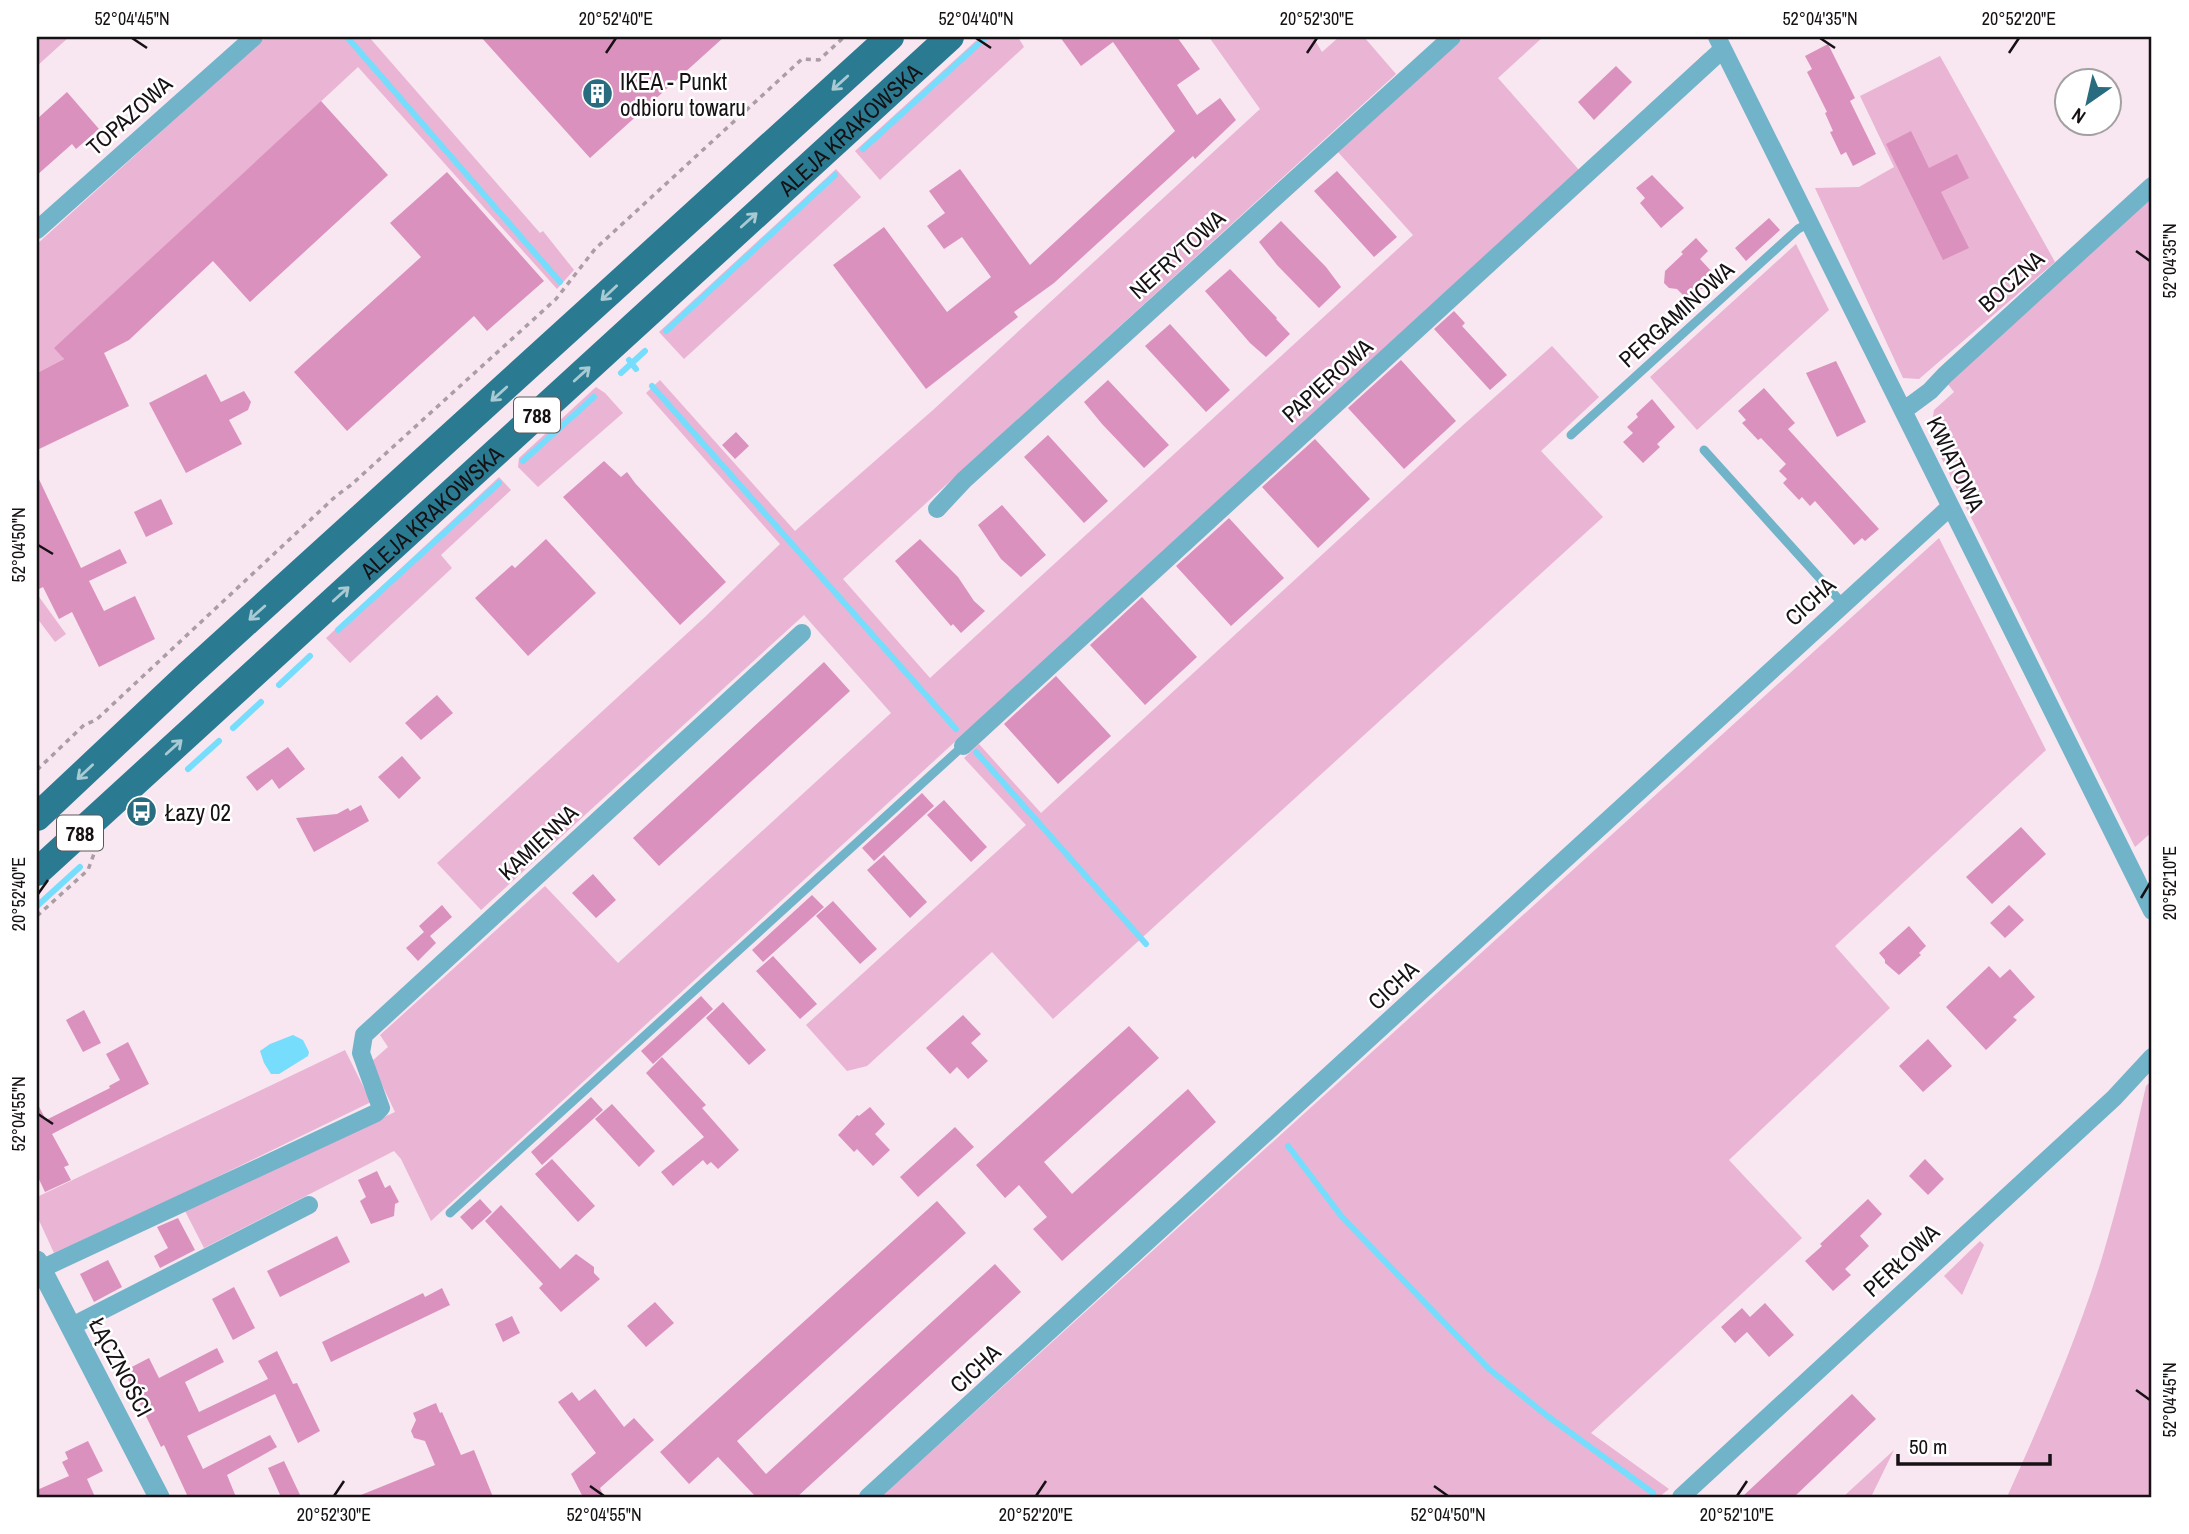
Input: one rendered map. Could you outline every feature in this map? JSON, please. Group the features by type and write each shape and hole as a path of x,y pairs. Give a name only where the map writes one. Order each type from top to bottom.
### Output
{"main road":[{"name":"ALEJA KRAKOWSKA","path":"37,817 188,675 890,37"},
{"name":"ALEJA KRAKOWSKA","path":"37,872 950,37"}],"street":[{"name":"TOPAZOWA","path":"37,230 254,37"},
{"name":"NEFRYTOWA","path":"937,509 964,480 1452,37"},
{"name":"KWIATOWA","path":"1720,43 2152,911"},
{"name":"PAPIEROWA","path":"963,746 1720,43"},
{"name":"BOCZNA","path":"1903,411 1930,391 2152,186"},
{"name":"CICHA","path":"868,1497 1950,507"},
{"name":"KAMIENNA","path":"39,1265 365,1120 381,1108 361,1053 364,1035 802,633"},
{"name":"PERŁOWA","path":"1681,1497 2114,1098 2152,1057"},
{"path":"70,1327 309,1205"},
{"name":"ŁĄCZNOŚCI","path":"39,1265 159,1497"}],"lane":[{"name":"PERGAMINOWA","path":"1571,435 1798,229 1809,223"},
{"path":"1704,450 1843,604"},
{"path":"450,1213 963,746"}],"path":[{"path":"37,770 85,725 96,720 336,496 556,299 595,249 802,59 819,60 844,37"},
{"path":"37,916 88,870 98,846"}],"shaded area":[{"path":"37,37 69,37 37,66"},
{"path":"266,37 369,37 540,233 543,231 574,270 557,289 358,67 55,348 64,359 37,373 37,244"},
{"path":"980,37 1018,37 1024,47 880,180 855,151"},
{"path":"1209,37 1313,37 1322,52 1339,37 1364,37 1396,74 843,579 930,678 1413,235 1338,152 1464,37 1543,37 1498,78 1579,170 1705,53 1712,68 1450,289 431,1221 401,1159 394,1151 204,1248 184,1209 395,1112 371,1062 388,1047 380,1035 545,886 618,963 891,713 804,615 481,910 437,863 705,617 780,544 646,393 660,380 795,531 933,410 1260,109"},
{"path":"1940,56 2055,262 1919,379 1903,378 1815,188 1859,187 1894,167 1860,96"},
{"path":"836,169 861,197 684,359 659,332"},
{"path":"2152,194 2152,832 2135,847 1930,435 1934,410 1954,392 1947,383"},
{"path":"1796,244 1829,310 1697,430 1650,377"},
{"path":"1552,346 1599,397 1541,451 1603,517 1053,1019 992,952 867,1066 847,1071 806,1025 1026,825 964,758 979,744 1041,813"},
{"path":"596,387 623,413 538,487 518,467 519,458"},
{"path":"499,477 511,490 441,555 452,568 350,663 326,638"},
{"path":"1939,538 2046,750 1835,946 1890,1008 1729,1160 1802,1238 1591,1433 1669,1489 1659,1497 881,1497"},
{"path":"37,594 66,634 55,642 37,618"},
{"path":"345,1050 371,1102 54,1253 37,1216 37,1197"},
{"path":"2152,1080 2152,1497 2007,1497 2082,1319 2120,1194 2146,1086"},
{"path":"1980,1241 1984,1245 1962,1295 1944,1276"},
{"path":"1894,1450 1871,1497 1843,1497"}],"water":[{"path":"293,1035 303,1040 309,1052 308,1056 279,1074 271,1074 260,1051"}],"building":[{"name":"IKEA - Punkt odbioru towaru","path":"481,37 724,37 590,158"},
{"path":"1060,37 1177,37 1200,69 1177,85 1197,115 1220,98 1236,120 1054,283 1014,312 1018,317 926,389 833,265 884,227 947,312 991,277 962,237 944,249 927,226 945,213 929,191 960,169 1030,265 1175,131 1113,42 1081,66"},
{"path":"1828,44 1855,98 1850,101 1876,154 1853,166 1846,152 1841,155 1830,132 1833,131 1825,113 1827,112 1807,72 1812,69 1805,56"},
{"path":"1616,66 1632,82 1594,120 1578,102"},
{"path":"67,92 99,129 76,149 72,144 37,175 37,119"},
{"path":"321,101 388,175 250,302 213,261 129,340 104,353 129,406 37,450 37,373 64,359 54,348"},
{"path":"1911,131 1929,168 1957,154 1969,178 1941,192 1969,248 1943,260 1886,144"},
{"path":"1337,171 1397,237 1374,257 1314,191"},
{"path":"447,172 544,281 487,331 474,316 347,431 294,372 421,257 390,223"},
{"path":"1652,175 1684,208 1661,228 1640,203 1645,198 1636,188"},
{"path":"1769,218 1780,230 1746,261 1735,248"},
{"path":"1281,221 1326,267 1341,287 1319,308 1277,265 1259,242"},
{"path":"1696,238 1708,251 1700,259 1713,273 1705,281 1705,289 1697,288 1686,298 1677,289 1669,288 1664,283 1665,271"},
{"path":"1230,269 1290,334 1266,357 1250,343 1205,291"},
{"path":"1454,311 1465,323 1462,326 1507,375 1490,390 1434,329"},
{"path":"1170,324 1230,390 1206,412 1145,346"},
{"path":"1401,360 1456,421 1404,469 1348,408"},
{"path":"1836,361 1866,422 1837,437 1806,373"},
{"path":"206,374 221,402 244,391 251,402 248,410 229,420 242,444 186,473 149,403"},
{"path":"1108,380 1169,445 1144,468 1084,402"},
{"path":"1764,388 1795,423 1788,429 1879,529 1865,541 1862,538 1854,545 1815,501 1810,506 1802,497 1799,500 1783,483 1787,479 1779,471 1786,464 1742,423 1746,420 1738,411"},
{"path":"1652,399 1675,427 1657,444 1660,447 1643,463 1623,442 1633,433 1627,427"},
{"path":"736,432 749,446 735,459 722,445"},
{"path":"1048,435 1108,501 1084,523 1024,457"},
{"path":"1315,439 1370,499 1318,548 1262,487"},
{"path":"604,461 621,477 627,472 726,582 680,625 563,497"},
{"path":"37,475 81,568 120,549 127,563 89,581 104,611 135,596 155,639 99,667 72,612 59,619 43,587 37,590"},
{"path":"161,499 173,524 146,537 134,512"},
{"path":"1002,505 1046,555 1021,577 1001,559 978,525"},
{"path":"1229,518 1284,578 1231,626 1176,566"},
{"path":"546,539 596,593 528,656 475,598 512,565 515,568"},
{"path":"920,539 958,577 974,601 985,611 961,633 953,624 951,626 895,561"},
{"path":"1142,597 1197,657 1145,705 1090,645"},
{"path":"824,662 850,691 659,866 633,838"},
{"path":"1056,676 1111,736 1058,784 1004,724"},
{"path":"437,695 453,713 421,740 405,723"},
{"path":"288,747 305,769 279,789 272,779 257,791 246,777"},
{"path":"402,756 421,778 399,799 378,777"},
{"path":"922,793 934,806 874,861 862,848"},
{"path":"944,800 987,847 971,862 927,815"},
{"path":"361,805 369,821 314,852 296,818 337,814"},
{"path":"2021,827 2046,854 1992,904 1966,877"},
{"path":"884,855 927,902 910,918 867,870"},
{"path":"593,874 616,900 596,918 572,893"},
{"path":"812,895 824,907 763,962 752,950"},
{"path":"833,901 877,949 860,964 816,916"},
{"path":"442,905 452,917 430,936 436,943 418,961 406,948 424,932 419,926"},
{"path":"2009,905 2024,920 2005,938 1990,923"},
{"path":"1909,926 1926,946 1919,953 1921,955 1899,975 1885,963 1879,953"},
{"path":"773,956 817,1004 800,1019 756,971"},
{"path":"1989,966 2000,978 2010,969 2035,997 2013,1017 2017,1020 1986,1050 1946,1007"},
{"path":"701,996 713,1009 653,1064 641,1051"},
{"path":"723,1002 766,1050 749,1065 706,1018"},
{"path":"84,1010 101,1043 83,1052 66,1020"},
{"path":"963,1015 981,1034 971,1043 988,1061 968,1079 957,1067 950,1074 926,1048"},
{"path":"1129,1026 1159,1058 1044,1162 1072,1194 1188,1089 1216,1122 1062,1261 1033,1229 1047,1217 1019,1185 1005,1198 976,1165"},
{"path":"1928,1039 1952,1066 1923,1092 1899,1066"},
{"path":"128,1042 149,1084 52,1134 69,1165 64,1167 71,1180 45,1192 37,1175 37,1103 46,1120 110,1088 109,1086 120,1080 106,1054"},
{"path":"662,1057 706,1105 702,1108 739,1150 718,1169 711,1162 707,1165 703,1160 673,1186 661,1172 704,1137 646,1073"},
{"path":"591,1097 603,1110 542,1165 531,1152"},
{"path":"612,1104 655,1151 639,1167 595,1119"},
{"path":"870,1107 885,1124 875,1134 890,1150 873,1166 857,1149 854,1152 838,1135 857,1115"},
{"path":"955,1127 974,1147 918,1197 900,1177"},
{"path":"552,1159 595,1206 578,1222 535,1174"},
{"path":"1925,1159 1944,1179 1928,1195 1909,1176"},
{"path":"377,1171 385,1188 390,1185 399,1202 395,1204 394,1216 371,1224 360,1201 366,1197 358,1180"},
{"path":"480,1199 492,1212 472,1230 460,1217"},
{"path":"1868,1199 1882,1214 1860,1236 1869,1246 1845,1269 1851,1275 1833,1291 1805,1261"},
{"path":"937,1201 966,1233 737,1441 766,1474 995,1264 1021,1292 797,1497 756,1497 718,1457 689,1484 660,1452"},
{"path":"501,1205 560,1269 576,1254 594,1267 594,1273 600,1279 561,1312 539,1288 543,1284 485,1221"},
{"path":"178,1218 195,1250 160,1268 154,1256 168,1248 157,1227"},
{"path":"337,1236 350,1262 280,1297 267,1271"},
{"path":"108,1260 122,1287 94,1302 80,1274"},
{"path":"234,1287 255,1328 233,1340 212,1299"},
{"path":"442,1288 450,1305 331,1362 322,1342 423,1293 425,1297"},
{"path":"655,1302 674,1323 646,1347 627,1326"},
{"path":"1765,1303 1794,1335 1769,1357 1747,1332 1735,1343 1721,1327 1742,1308 1750,1317"},
{"path":"512,1316 520,1333 503,1342 495,1324"},
{"path":"217,1348 224,1362 185,1382 199,1412 268,1379 258,1361 277,1351 293,1384 297,1383 320,1431 298,1443 275,1394 187,1436 203,1469 270,1435 277,1447 227,1475 236,1497 188,1497 164,1445 161,1447 124,1371 149,1358 159,1378"},
{"path":"595,1389 624,1427 634,1418 654,1440 600,1488 604,1497 583,1497 571,1474 596,1453 558,1402 572,1392 579,1401"},
{"path":"1852,1394 1876,1419 1794,1497 1742,1497"},
{"path":"436,1403 461,1455 474,1450 493,1497 356,1497 435,1465 425,1441 414,1438 411,1431 416,1420 413,1413"},
{"path":"88,1441 103,1471 87,1479 95,1497 37,1497 37,1490 69,1476 62,1462 68,1459 65,1452"},
{"path":"284,1461 301,1497 281,1497 268,1468"}],"waterway":[{"path":"347,37 560,282"},
{"path":"863,149 986,37"},
{"path":"666,331 835,175"},
{"path":"621,373 645,351"},
{"path":"629,360 636,369"},
{"path":"652,386 956,729"},
{"path":"523,461 594,397"},
{"path":"338,630 499,483"},
{"path":"279,685 310,656"},
{"path":"233,728 261,702"},
{"path":"188,769 219,741"},
{"path":"976,752 1146,944"},
{"path":"37,906 80,867"},
{"path":"1288,1146 1342,1217 1489,1369 1546,1415 1653,1493"}],"place":[{"name":"IKEA - Punkt odbioru towaru","path":"597,94"},
{"name":"Łazy 02","path":"142,812"}]}
